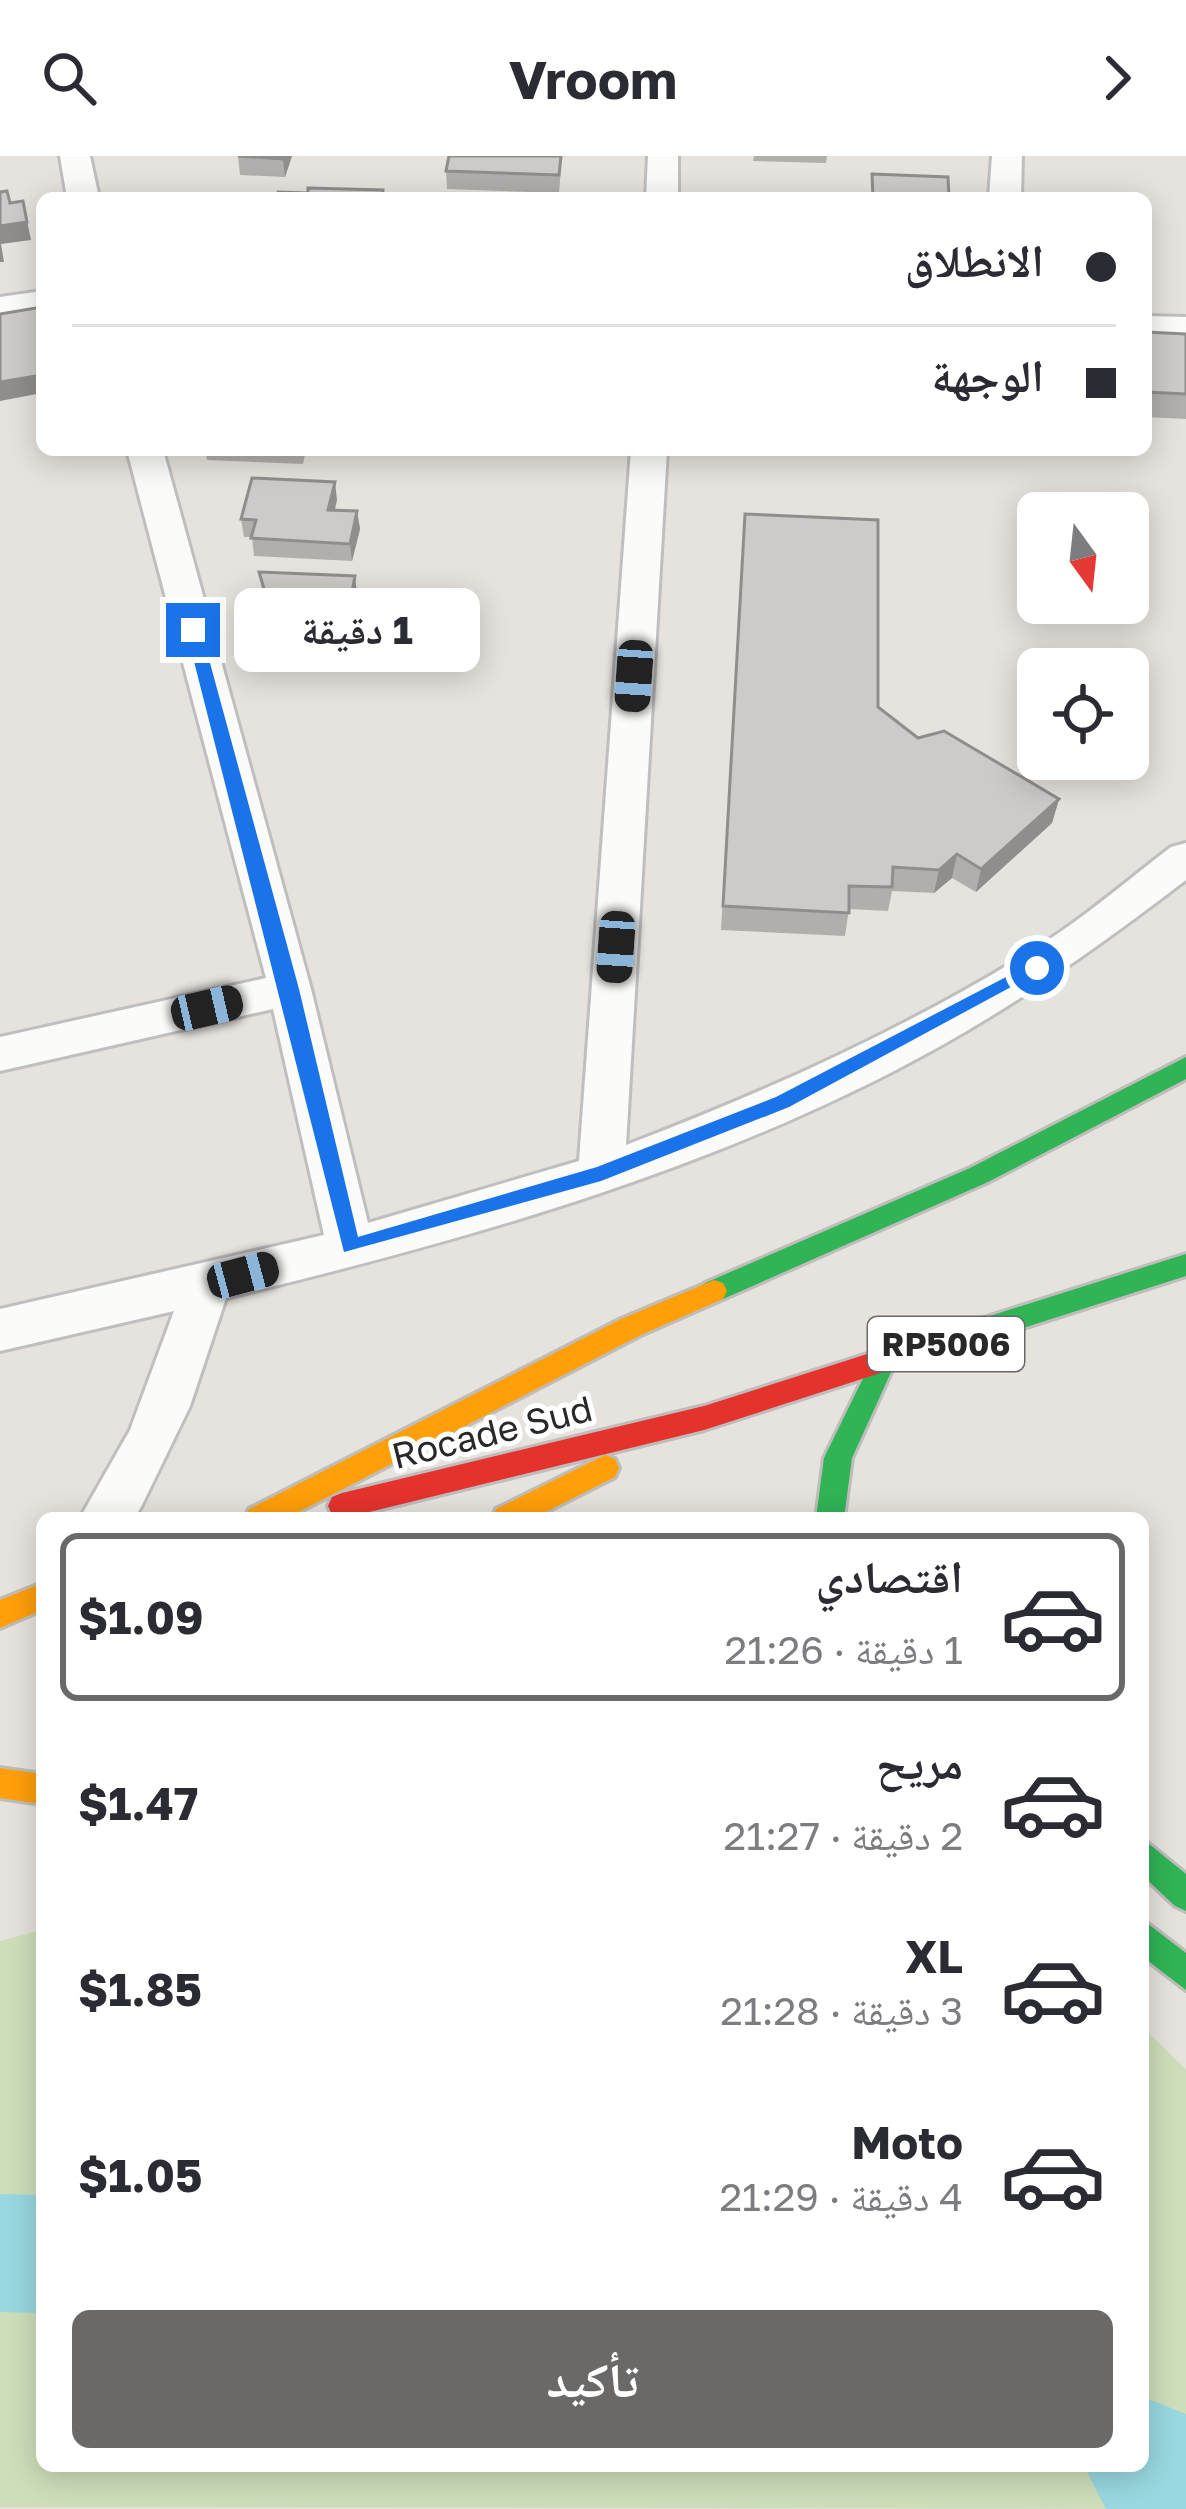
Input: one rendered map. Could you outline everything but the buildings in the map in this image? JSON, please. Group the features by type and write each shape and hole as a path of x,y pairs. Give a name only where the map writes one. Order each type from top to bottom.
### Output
{"highway":[{"path":"271,1512 631,1327 979,1174 1186,1067"},
{"name":"Rocade Sud","path":"322,1512 704,1418 880,1366 1186,1265"},
{"path":"830,1512 829,1488 844,1436 880,1366"},
{"name":"Rocade Sud","path":"518,1512 704,1418"},
{"path":"0,1614 36,1599"},
{"path":"1149,1860 1186,1894"},
{"path":"1149,1941 1186,1974"}],"street":[{"path":"75,156 82,192"},
{"path":"662,192 663,156"},
{"path":"1005,192 1007,156"},
{"path":"0,308 36,302"},
{"path":"1152,326 1186,327"},
{"path":"147,456 290,989 350,1247"},
{"path":"601,1174 649,456"},
{"path":"0,1330 350,1247 601,1174 783,1102 961,1013 1076,946 1186,858"},
{"path":"0,1054 290,989"},
{"path":"110,1512 135,1478 153,1439 207,1284"}],"green space":[{"path":"36,1932 36,2472 1149,2472 1149,2034 1186,2069 1186,2509 0,2507 0,1941"}],"waterway":[{"path":"0,2253 36,2254"},
{"path":"1149,2464 1186,2494"}],"traffic: fast":[{"path":"714,1291 979,1175 1186,1067"},
{"path":"886,1360 1186,1265"},
{"path":"831,1512 838,1458 880,1366"},
{"path":"1149,1861 1186,1895"},
{"path":"1149,1941 1186,1974"}],"traffic: slow":[{"path":"271,1512 631,1327 714,1291"},
{"path":"518,1512 605,1468"},
{"path":"0,1614 36,1599"},
{"path":"0,1783 36,1788"}],"traffic: jam":[{"path":"342,1506 704,1418 886,1360"}],"route":[{"path":"193,630 290,989 350,1247 601,1174 783,1102 961,1013 1037,968"}]}
